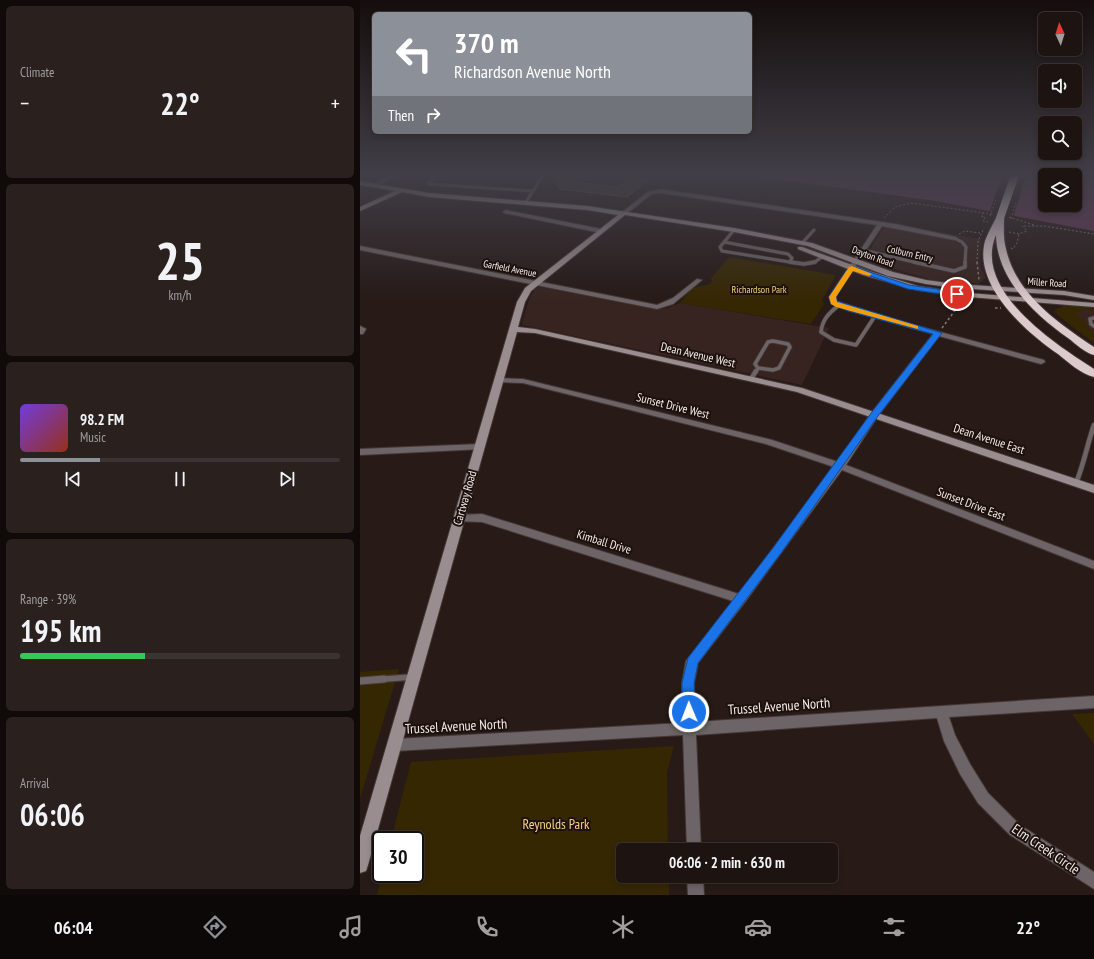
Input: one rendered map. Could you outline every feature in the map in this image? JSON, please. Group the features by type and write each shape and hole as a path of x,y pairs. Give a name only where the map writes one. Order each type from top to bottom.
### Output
{"highway":[{"path":"1001,217 990,234 987,251 990,270 998,289 1021,318 1042,337 1094,374"},
{"path":"1001,217 1000,238 1003,256 1022,290 1030,300 1056,324 1094,352"}],"street":[{"path":"524,217 601,231"},
{"name":"Cartway Road","path":"360,865 365,828 395,745 524,296 536,284 619,217"},
{"name":"Dayton Road","path":"647,217 803,242 854,264 890,282 917,288 1004,298"},
{"name":"Cartway Road","path":"831,217 880,224"},
{"path":"954,238 880,224 832,297 834,302 838,306 1041,362"},
{"name":"Dayton Road","path":"733,231 780,242 823,256 890,274 926,282 998,289"},
{"name":"Garfield Avenue","path":"360,248 657,307 667,306 675,302 690,285 699,280"},
{"name":"Miller Road","path":"998,289 1064,293 1094,298"},
{"name":"Miller Road","path":"1004,298 1094,305"},
{"name":"Dean Avenue West","path":"514,329 535,331 799,390 875,414"},
{"path":"694,843 688,683 692,661 741,599 840,466 875,414 938,333"},
{"name":"Sunset Drive West","path":"499,380 523,381 769,442 840,466"},
{"name":"Dean Avenue East","path":"875,414 1094,489"},
{"path":"360,452 480,447"},
{"name":"Sunset Drive East","path":"840,466 1094,565"},
{"name":"Kimball Drive","path":"459,518 482,518 741,599"},
{"name":"Trussel Avenue North","path":"395,745 1094,702"},
{"name":"Elm Creek Circle","path":"941,711 949,737 964,769 983,798 1015,830 1094,881"},
{"path":"695,883 696,895"}],"lane":[{"path":"803,242 814,230"},
{"path":"733,231 720,249 727,252 810,264 823,256"},
{"name":"Colburn Entry","path":"863,250 954,271 965,267 966,247 962,242 954,238"},
{"path":"724,242 788,254 792,258 790,262"},
{"path":"838,306 831,310 821,328 821,332 834,340 856,345 876,316"},
{"path":"1094,318 1090,320 1091,324 1094,326"},
{"path":"773,341 788,344 790,347 779,368 773,370 758,368 755,364 768,342 773,341"},
{"path":"751,379 758,368"},
{"path":"1076,483 1084,463 1084,452 1094,425"},
{"path":"360,681 414,677"}],"path":[{"path":"880,224 884,217"},
{"path":"984,217 983,221 988,222"},
{"path":"1004,217 1034,225 1094,234"},
{"path":"1008,232 1019,234 1027,231 1022,226 1034,225"},
{"path":"954,238 961,232 980,233 975,252 979,280"},
{"path":"1011,251 1009,248 1015,247 1019,234"},
{"path":"938,333 959,305 959,301"}],"shaded area":[{"path":"1019,217 1094,217 1094,231"},
{"path":"887,223 981,239 980,265 986,278 978,284 932,280 871,262 869,256 872,246"},
{"path":"540,287 653,309 667,308 680,303 829,328 802,385 523,325 522,322 530,297 535,289"},
{"path":"1066,305 1094,309 1094,343 1055,313 1055,310"}],"green space":[{"name":"Richardson Park","path":"729,257 836,275 822,300 824,304 811,324 680,303 692,288 710,284 712,281 711,278"},
{"path":"1066,305 1088,307 1094,310 1094,312 1086,309 1075,314 1086,321 1084,324 1094,333 1094,343 1055,313 1055,310"},
{"path":"399,669 360,799 360,672"},
{"path":"1094,713 1094,744 1072,714"},
{"name":"Reynolds Park","path":"674,746 667,772 668,843 616,843 616,883 669,883 669,895 377,895 380,883 424,883 424,831 393,831 411,762"}],"slow traffic":[{"path":"869,274 852,268 832,297 834,302 838,306 915,327"}],"route":[{"path":"689,712 688,683 692,661 741,599 840,466 875,414 938,333 838,306 832,297 848,272 852,268 908,287 957,294"}]}
